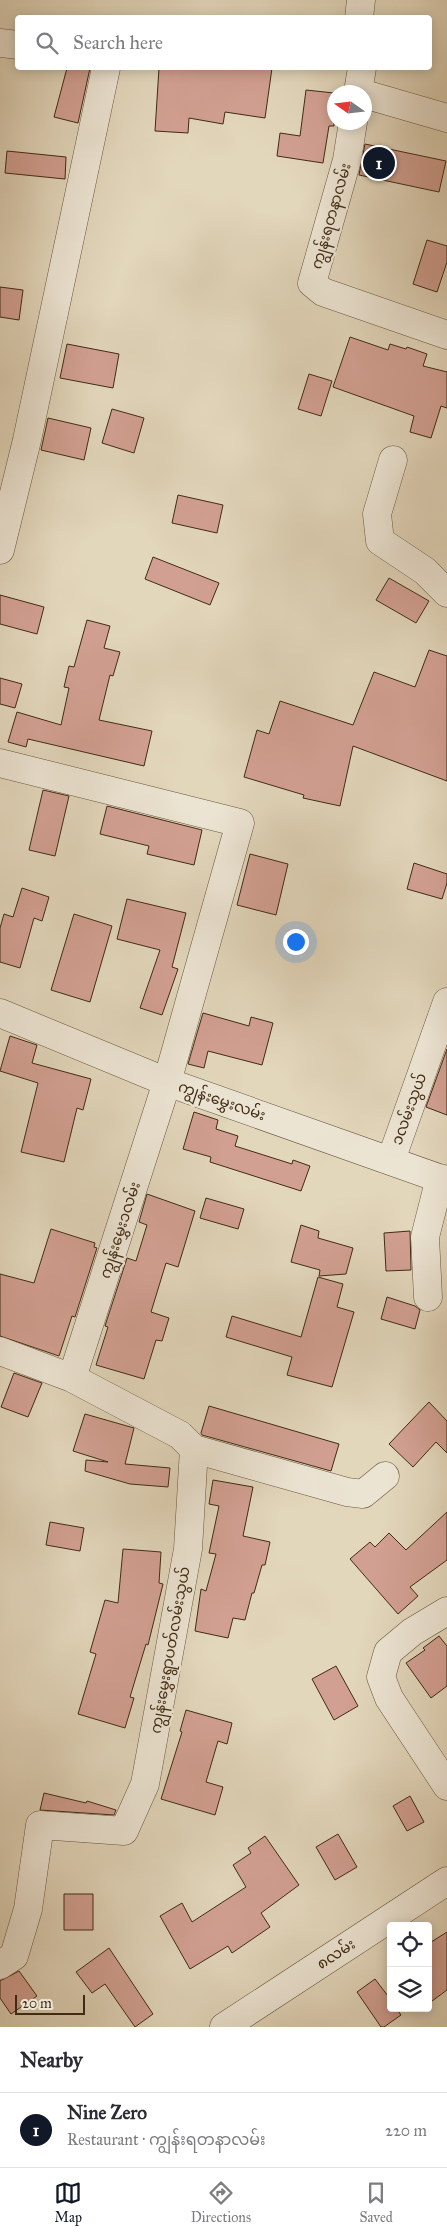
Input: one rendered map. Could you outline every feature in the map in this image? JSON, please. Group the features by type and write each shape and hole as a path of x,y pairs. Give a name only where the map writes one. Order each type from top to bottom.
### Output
{"street":[{"path":"359,15 361,0"},
{"path":"0,43 15,45"},
{"path":"0,550 27,440 106,70"},
{"path":"372,92 447,118"},
{"name":"ကျွန်းရတနာလမ်း","path":"352,130 347,160 312,283 323,292 447,335"},
{"path":"393,460 376,514 380,541 425,571 447,593"},
{"name":"ကျွန်းမွှေး၁လမ်း","path":"0,763 240,823 167,1082 72,1378"},
{"name":"၁လမ်းသွယ်","path":"391,1160 447,1002"},
{"name":"ကျွန်းမွှေးလမ်း","path":"0,1013 167,1082 443,1179"},
{"path":"428,1297 425,1237 443,1179"},
{"path":"0,1351 72,1378 180,1435 194,1448 347,1492 363,1494 385,1476"},
{"name":"ကျွန်းမွှေးရွာပတ်လမ်းသွယ်","path":"0,1965 14,1956 28,1909 40,1825 124,1831 145,1784 188,1549 194,1448"},
{"path":"447,1611 412,1632 388,1652 381,1677 389,1698 447,1786"},
{"name":"၈လမ်း","path":"224,2027 447,1881"}],"building":[{"path":"66,70 90,70 78,123 54,117"},
{"path":"159,70 272,70 265,118 225,112 223,124 189,118 188,133 155,131"},
{"path":"306,90 327,92 328,130 323,163 277,156 280,133 300,136"},
{"path":"365,144 446,161 439,192 359,175"},
{"path":"7,151 66,157 65,179 5,173"},
{"path":"427,240 447,246 447,262 437,292 413,284"},
{"path":"0,287 23,290 19,320 0,317"},
{"path":"350,337 388,350 390,344 406,349 407,347 427,354 423,366 447,372 447,408 441,406 431,438 410,432 414,416 333,387"},
{"path":"67,344 119,354 113,388 60,378"},
{"path":"309,374 332,381 321,416 298,409"},
{"path":"112,409 144,418 134,453 102,443"},
{"path":"48,418 91,428 84,460 41,450"},
{"path":"178,495 223,505 217,533 172,523"},
{"path":"153,557 219,583 210,605 145,579"},
{"path":"389,578 429,601 416,623 376,600"},
{"path":"0,595 44,607 37,634 0,624"},
{"path":"87,620 110,626 104,648 120,652 113,676 110,675 99,720 152,731 144,766 28,739 26,747 8,742 17,712 61,725 69,688 64,687 69,666 74,667"},
{"path":"429,650 447,656 447,781 353,746 340,806 303,798 304,795 244,777 257,730 269,734 280,701 353,725 374,672 415,687"},
{"path":"0,678 22,684 15,708 0,704"},
{"path":"43,790 69,796 55,856 29,850"},
{"path":"107,806 202,830 194,865 147,854 149,846 100,834"},
{"path":"250,854 288,864 276,915 237,905"},
{"path":"414,863 447,874 447,883 442,899 407,889"},
{"path":"22,888 49,897 42,921 34,918 20,968 0,962 0,928 4,914 13,917"},
{"path":"127,899 186,913 172,967 178,969 162,1015 140,1008 160,950 117,939"},
{"path":"74,914 112,926 90,1002 51,990"},
{"path":"203,1013 249,1026 251,1017 273,1023 262,1065 208,1051 204,1068 188,1064"},
{"path":"10,1036 37,1045 32,1063 91,1079 83,1110 77,1108 64,1162 21,1152 38,1083 0,1071"},
{"path":"447,1049 447,1115 426,1107"},
{"path":"194,1112 218,1120 216,1129 238,1136 235,1146 292,1164 293,1160 310,1166 301,1191 210,1162 211,1157 183,1149"},
{"path":"147,1194 195,1211 178,1267 166,1263 151,1312 169,1318 162,1341 156,1340 144,1379 96,1365 108,1327 105,1326 127,1258 136,1261 147,1225 139,1222"},
{"path":"206,1198 244,1209 238,1229 200,1218"},
{"path":"301,1225 319,1231 318,1238 353,1248 346,1274 319,1276 320,1270 291,1262"},
{"path":"51,1229 95,1243 94,1247 97,1248 75,1317 72,1316 59,1356 0,1336 0,1274 34,1283"},
{"path":"410,1231 411,1270 386,1271 384,1233"},
{"path":"318,1277 343,1284 337,1307 354,1312 332,1387 287,1375 292,1357 226,1337 232,1316 301,1337"},
{"path":"387,1297 415,1306 420,1310 415,1329 381,1319"},
{"path":"14,1373 42,1383 28,1417 1,1407"},
{"path":"429,1402 447,1421 447,1453 436,1442 413,1467 389,1444"},
{"path":"209,1406 339,1444 331,1471 202,1435"},
{"path":"85,1414 134,1428 125,1464 170,1468 168,1487 130,1484 85,1471 86,1460 108,1462 73,1451"},
{"path":"213,1480 253,1487 243,1536 270,1542 265,1565 262,1565 245,1620 233,1618 228,1638 195,1631 201,1589 206,1591 216,1554 209,1553 219,1506 209,1504"},
{"path":"447,1512 447,1560 410,1587 418,1596 398,1614 350,1559 370,1542 375,1547 389,1533 406,1550"},
{"path":"50,1522 84,1528 80,1551 46,1545"},
{"path":"123,1549 161,1552 159,1583 163,1584 148,1645 146,1644 130,1697 134,1698 125,1728 78,1714 96,1654 90,1652 105,1600 118,1603"},
{"path":"439,1636 447,1646 447,1686 431,1698 406,1663 425,1650 423,1648"},
{"path":"336,1666 358,1706 334,1720 312,1679"},
{"path":"186,1710 232,1723 227,1744 218,1741 206,1782 223,1787 215,1815 161,1799 182,1732 180,1731"},
{"path":"44,1793 86,1803 87,1801 116,1810 114,1815 40,1810"},
{"path":"410,1796 424,1822 407,1831 393,1806"},
{"path":"338,1834 357,1867 335,1880 316,1847"},
{"path":"265,1836 299,1885 261,1913 270,1927 232,1953 228,1946 190,1969 160,1916 182,1903 192,1922 246,1887 233,1865 251,1853 248,1848"},
{"path":"64,1894 93,1894 93,1930 64,1930"},
{"path":"447,1932 447,1990 432,2001 432,1967 432,1941"},
{"path":"109,1948 153,2014 135,2027 105,1984 92,1993 76,1972"},
{"path":"19,1971 37,1996 11,2014 0,1998 0,1981"},
{"path":"375,1979 387,1995 387,2012 399,2012 401,2015 384,2027 381,2027 357,1992"}],"place":[{"name":"Nine Zero","path":"379,163"}]}
